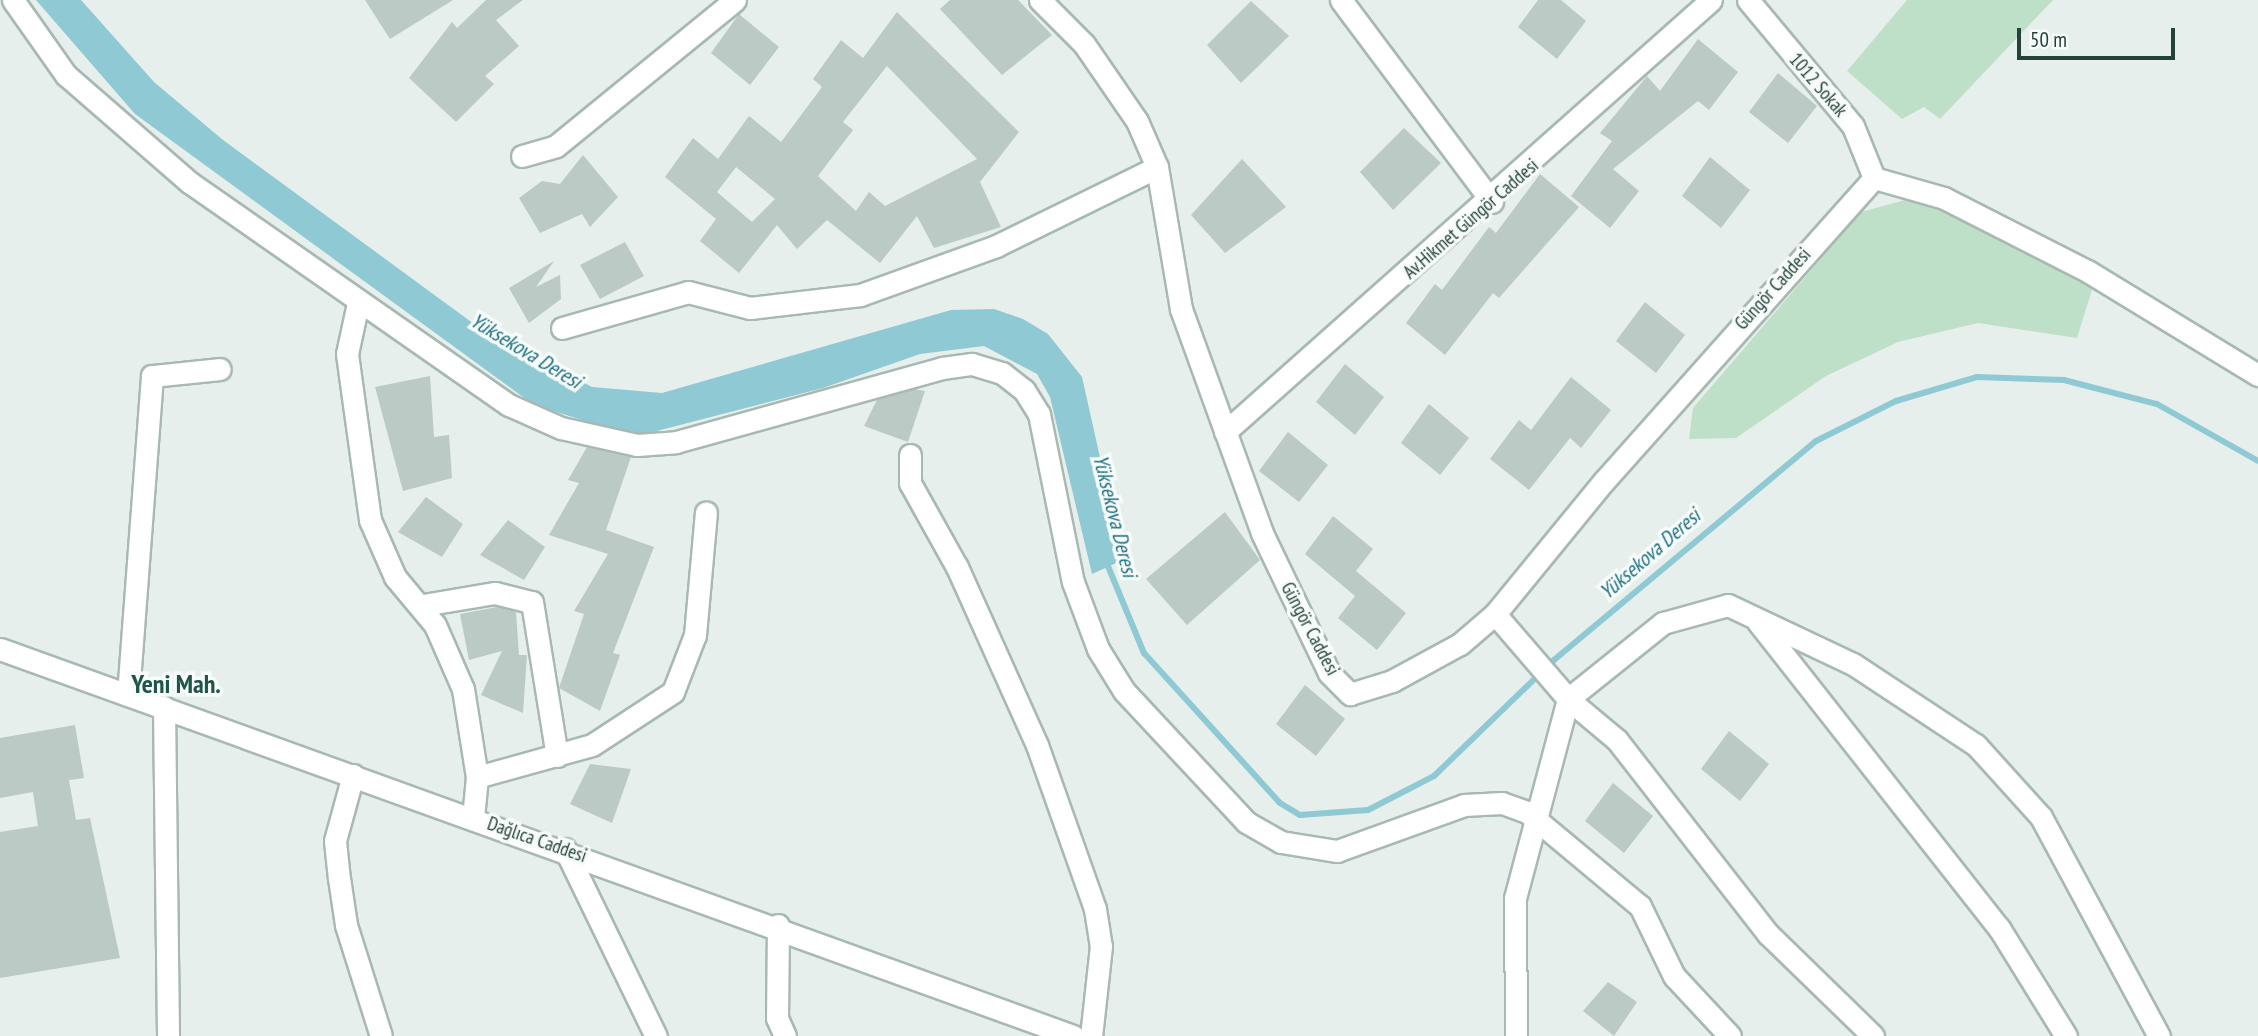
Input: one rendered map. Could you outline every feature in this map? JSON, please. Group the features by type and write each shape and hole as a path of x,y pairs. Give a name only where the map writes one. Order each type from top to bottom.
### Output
{"street":[{"path":"13,0 65,75 137,139 358,303 509,405 561,428 637,445 709,436 957,365 1002,373 1040,414 1073,582 1098,649 1140,709 1246,822 1281,842 1337,851 1477,803 1502,803 1538,818 1640,906 1674,976 1730,1036"},
{"path":"522,156 556,146 735,0"},
{"name":"Güngör Caddesi","path":"1040,0 1108,74 1157,167 1181,309 1225,432 1262,533 1329,673 1350,695 1392,681 1460,644 1496,614 1604,481 1874,178"},
{"path":"1341,0 1492,202"},
{"name":"Av.Hikmet Güngör Caddesi","path":"1225,432 1492,202 1712,0"},
{"name":"1012 Sokak","path":"1748,0 1853,125 1874,178"},
{"path":"562,328 688,292 750,309 860,295 996,246 1157,167"},
{"path":"1874,178 1944,198 2090,272 2258,375"},
{"path":"358,303 348,354 370,520 395,577 423,605 463,689 477,777 474,818"},
{"path":"128,695 152,376 219,369"},
{"path":"910,455 910,483 957,567 1037,745 1094,909 1101,946 1091,1036"},
{"path":"477,777 592,745 673,692 695,635 706,512"},
{"path":"423,605 495,593 532,602 557,756"},
{"path":"1516,1036 1515,898 1568,699 1663,623 1728,605 1853,664 1976,745 2006,775 2047,828 2159,1036"},
{"path":"1496,614 1568,699 1617,740 1769,934 1873,1036"},
{"path":"1754,617 1999,928 2066,1036"},
{"name":"Dağlıca Caddesi","path":"0,649 778,925 1073,1036"},
{"path":"164,707 168,1036"},
{"path":"353,775 335,841 339,878 346,925 382,1036"},
{"path":"565,849 656,1036"},
{"path":"778,925 777,1018 785,1036"}],"green space":[{"path":"1907,0 2053,0 1940,119 1924,107 1902,119 1847,71"},
{"path":"1916,197 2095,280 2077,338 1978,323 1898,342 1826,376 1736,438 1689,439 1693,408 1861,212"}],"water":[{"path":"36,0 81,0 154,82 223,140 489,335 592,387 662,393 951,310 994,309 1023,319 1048,334 1082,377 1123,560 1092,574 1050,397 1037,374 984,346 920,354 823,388 653,432 630,435 534,405 135,114"}],"building":[{"path":"365,0 453,0 390,39"},
{"path":"486,0 523,0 496,20 519,46 485,76 494,84 456,122 409,78 452,22 457,28"},
{"path":"950,0 1018,0 1052,35 1002,75 940,9"},
{"path":"1538,0 1561,0 1586,21 1557,59 1518,27"},
{"path":"1251,1 1289,36 1241,83 1207,45"},
{"path":"897,12 1019,132 980,182 1001,227 934,248 917,216 880,263 827,220 797,249 777,225 739,273 700,241 716,219 665,177 693,138 718,159 749,116 781,142 822,87 813,79 841,40 863,58","holes":["887,66 977,159 885,206 869,192 856,211 818,176 853,130 843,122","736,167 775,199 752,222 717,192"]},
{"path":"739,14 779,47 750,85 711,53"},
{"path":"1698,39 1738,72 1709,110 1698,101 1613,169 1639,191 1610,228 1571,196 1612,141 1600,133 1647,76 1660,91"},
{"path":"1778,73 1817,106 1788,143 1749,112"},
{"path":"1404,128 1441,163 1393,210 1360,172"},
{"path":"583,155 618,197 590,227 582,214 540,233 519,198 542,181 560,184"},
{"path":"1710,157 1750,190 1721,228 1682,196"},
{"path":"1242,159 1286,207 1225,253 1191,215"},
{"path":"1540,174 1579,207 1499,298 1493,293 1445,355 1406,323 1435,284 1442,290 1489,227 1496,233"},
{"path":"625,242 644,276 600,299 580,265"},
{"path":"554,261 536,287 560,275 561,299 529,323 509,288"},
{"path":"1645,302 1685,335 1656,373 1616,341"},
{"path":"1345,364 1384,397 1355,435 1316,402"},
{"path":"430,376 434,437 449,435 452,478 403,491 375,387"},
{"path":"1571,377 1611,410 1581,448 1570,438 1529,490 1490,459 1519,420 1531,430"},
{"path":"914,389 925,391 908,442 864,426 877,400"},
{"path":"1429,404 1469,438 1440,475 1401,443"},
{"path":"1288,432 1328,465 1299,502 1259,471"},
{"path":"587,447 631,457 606,530 654,547 613,653 620,655 600,711 559,688 584,614 574,611 608,554 549,535 579,483 568,480"},
{"path":"426,497 463,524 442,557 398,532"},
{"path":"1225,512 1260,560 1187,625 1146,579"},
{"path":"1333,516 1373,549 1356,571 1406,613 1377,650 1338,618 1355,596 1305,554"},
{"path":"508,520 545,547 524,580 480,555"},
{"path":"497,607 516,612 519,655 527,655 523,713 481,695 502,651 469,660 460,614"},
{"path":"1305,685 1345,719 1316,756 1276,724"},
{"path":"75,725 84,778 69,780 76,820 90,818 120,958 0,978 0,832 38,826 33,792 0,798 0,738"},
{"path":"1729,731 1769,764 1740,801 1701,769"},
{"path":"590,764 631,769 612,823 570,804"},
{"path":"1613,783 1653,816 1624,853 1585,821"},
{"path":"1608,982 1637,1002 1614,1036 1583,1011"}],"waterway":[{"name":"Yüksekova Deresi","path":"1105,559 1144,653 1280,803 1300,815 1368,810 1434,776 1554,660 1816,441 1896,401 1977,377 2064,380 2157,404 2258,461"}],"district":[{"name":"Yeni Mah.","path":"176,684"}]}
